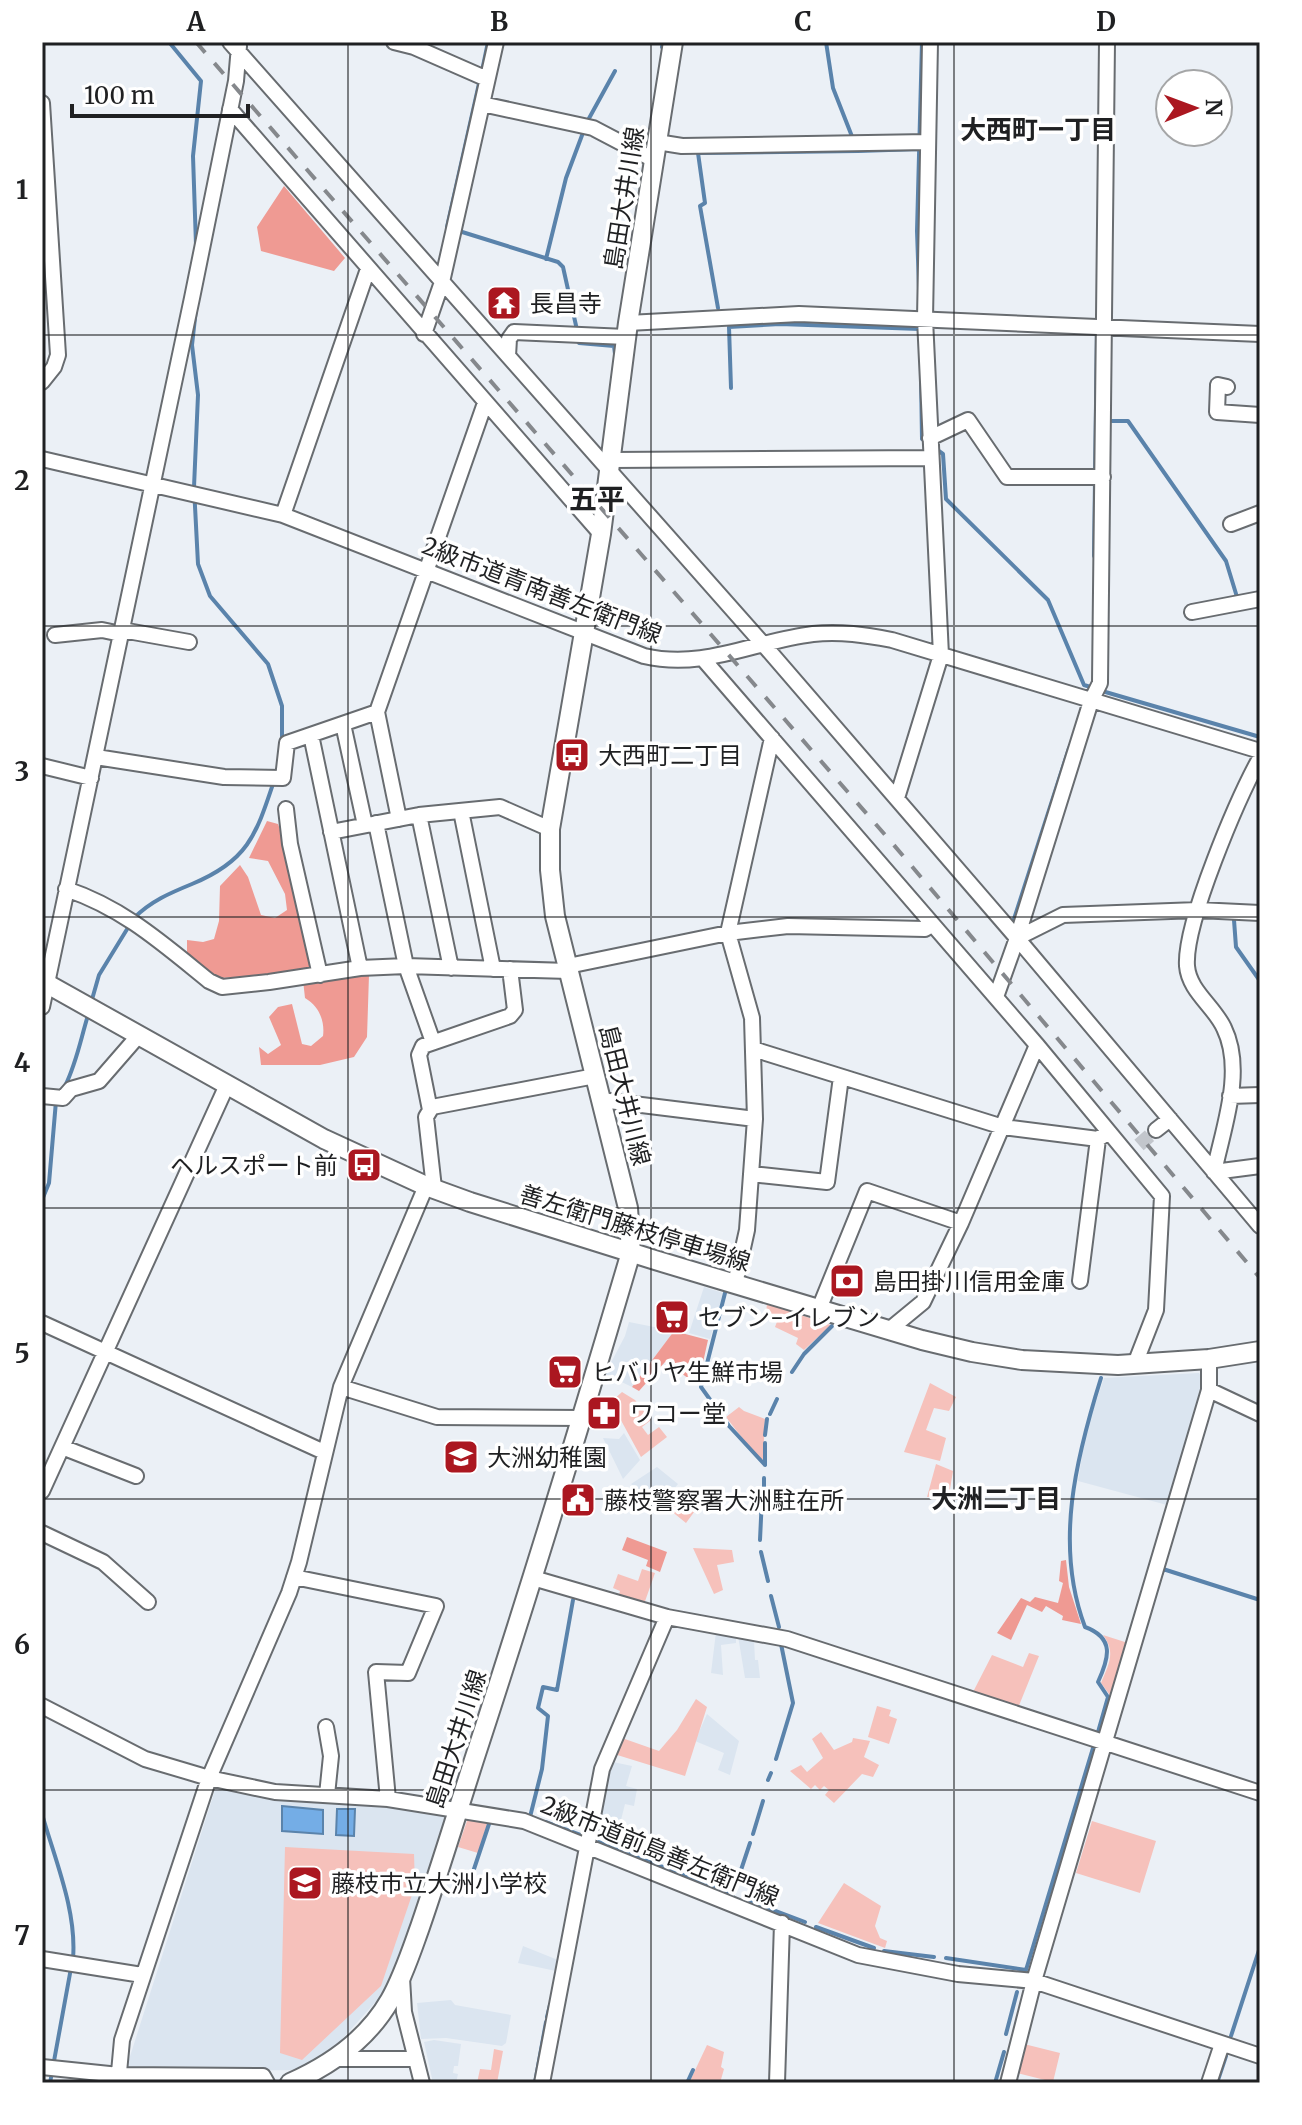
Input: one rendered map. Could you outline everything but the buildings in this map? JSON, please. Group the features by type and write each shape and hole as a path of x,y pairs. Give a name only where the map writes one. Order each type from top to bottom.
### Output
{"main road":[{"name":"島田大井川線","path":"290,2083 316,2072 347,2052 370,2028 402,1977 533,1578 631,1252 628,1208 555,916 550,829 601,534 627,330 673,42"},
{"name":"善左衛門藤枝停車場線","path":"45,983 324,1139 430,1187 735,1284 972,1352 1022,1360 1135,1364 1209,1359 1260,1351"}],"street":[{"path":"394,42 414,47 487,79"},
{"path":"424,334 442,282 496,42"},
{"path":"897,798 941,655 925,319 930,42"},
{"path":"996,997 1091,701 1100,683 1107,42"},
{"path":"42,1007 230,109 236,45"},
{"path":"236,45 442,282 610,466 1017,938 1260,1226"},
{"path":"42,103 45,204 58,355 54,367 42,382"},
{"path":"482,104 593,128 656,151 682,146 928,142"},
{"path":"230,109 601,534"},
{"path":"283,515 368,269"},
{"path":"508,356 509,339 514,332 627,330 799,314 1260,334"},
{"path":"1227,387 1218,385 1217,412 1260,415"},
{"path":"399,819 377,712 485,403"},
{"path":"930,438 968,420 1007,477 1103,477"},
{"path":"610,466 931,458"},
{"name":"2級市道青南善左衛門線","path":"42,459 283,515 427,569 584,635 663,661 704,660 811,634 839,632 892,640 1260,751"},
{"path":"1231,524 1260,513"},
{"path":"1192,612 1260,599"},
{"path":"55,635 102,630 189,642"},
{"path":"704,660 1037,1045 1103,1135 1080,1281"},
{"path":"96,757 224,777 283,778 287,743 377,712"},
{"path":"343,724 406,966 433,1042"},
{"path":"311,735 360,968"},
{"path":"735,1284 747,1230 755,1119 752,1018 728,933 772,738"},
{"path":"1214,1172 1233,1079 1232,1052 1225,1029 1193,987 1187,967 1189,944 1198,910 1246,784 1260,758"},
{"path":"42,766 91,778"},
{"path":"331,832 419,815 500,807 550,829"},
{"path":"286,809 290,844 320,975"},
{"path":"461,811 493,969"},
{"path":"419,815 451,968"},
{"path":"66,889 97,899 140,925 218,986 269,982 360,968 568,969 728,933 788,926 925,929 932,925"},
{"path":"1017,938 1063,915 1198,910 1260,913"},
{"path":"430,1110 419,1055 423,1046 510,1016 515,1010 510,969"},
{"path":"42,1096 63,1098 71,1089 99,1081 139,1035"},
{"path":"889,1330 923,1302 961,1223 1037,1045"},
{"path":"753,1049 1003,1127 1103,1135 1133,1150 1162,1196 1156,1310 1135,1364"},
{"path":"118,2079 122,2040 209,1778 294,1577 341,1387 430,1187 426,1117 432,1107 595,1076"},
{"path":"751,1174 827,1182 841,1077"},
{"path":"42,1491 108,1352 227,1085"},
{"path":"1230,1096 1260,1095"},
{"path":"601,1100 755,1119"},
{"path":"1156,1130 1170,1119"},
{"path":"1214,1172 1260,1166"},
{"path":"819,1309 867,1191 961,1223"},
{"path":"42,1323 324,1452"},
{"path":"1008,2083 1034,1981 1209,1390 1209,1359"},
{"path":"341,1387 437,1417 582,1418"},
{"path":"1209,1390 1260,1414"},
{"path":"62,1447 136,1476"},
{"path":"42,1533 103,1562 148,1602"},
{"path":"294,1577 436,1606 408,1673 376,1672 388,1799"},
{"path":"533,1578 667,1617 787,1639 1260,1793"},
{"path":"542,2083 602,1769 667,1617"},
{"name":"2級市道前島善左衛門線","path":"42,1706 145,1759 209,1778 275,1792 388,1799 524,1821 858,1955 958,1974 1034,1981 1260,2056"},
{"path":"326,1727 331,1756 327,1795"},
{"path":"777,2083 782,1923"},
{"path":"42,1959 142,1975"},
{"path":"402,1977 404,2012 422,2083"},
{"path":"1209,2083 1222,2044"},
{"path":"335,2059 416,2059"},
{"path":"42,2067 118,2079 263,2076 267,2083"}],"shaded area":[{"path":"284,186 345,258 334,271 261,251 257,227"},
{"path":"267,821 278,824 289,856 312,967 294,975 218,978 187,956 187,940 203,942 214,939 219,921 220,886 240,865 248,877 261,915 275,918 287,910 285,894 268,861 249,858"},
{"path":"369,975 367,1037 354,1057 320,1065 261,1065 259,1047 268,1054 281,1045 269,1017 278,1007 292,1004 302,1044 311,1046 323,1036 322,1019 314,1005 305,998 303,980"},
{"path":"704,1287 723,1293 710,1339 689,1333"},
{"path":"767,1304 831,1325 804,1350 796,1344 798,1338 775,1327 778,1319 766,1312"},
{"path":"629,1322 674,1331 632,1387 605,1374"},
{"path":"674,1331 708,1340 698,1385 665,1362 639,1391 632,1387"},
{"path":"1199,1373 1203,1380 1167,1505 1078,1481 1086,1431 1104,1378"},
{"path":"930,1383 956,1397 949,1411 934,1408 926,1430 946,1438 940,1461 904,1452"},
{"path":"622,1392 635,1400 651,1420 642,1427 648,1435 659,1427 667,1437 641,1457 611,1402"},
{"path":"739,1407 765,1419 763,1459 759,1460 726,1417"},
{"path":"624,1433 640,1460 623,1479 603,1438 619,1439"},
{"path":"936,1464 953,1471 949,1495 927,1497"},
{"path":"657,1467 678,1484 660,1506 631,1484"},
{"path":"678,1489 700,1504 686,1523 665,1506"},
{"path":"627,1537 667,1552 660,1572 646,1566 648,1560 622,1550"},
{"path":"693,1548 732,1550 734,1562 717,1565 723,1590 714,1594"},
{"path":"1066,1560 1069,1587 1081,1624 1062,1620 1063,1616 1046,1606 1042,1612 1027,1605 1011,1640 997,1633 1021,1598 1030,1602 1035,1597 1058,1603 1063,1583 1059,1581 1061,1561"},
{"path":"642,1569 655,1573 643,1607 618,1599 620,1591 613,1588 618,1574 638,1581"},
{"path":"716,1632 736,1636 736,1643 721,1645 723,1675 711,1673"},
{"path":"1103,1635 1128,1643 1112,1698 1101,1683 1110,1653"},
{"path":"738,1636 754,1641 760,1678 745,1678"},
{"path":"1029,1653 1039,1656 1018,1708 972,1694 992,1655 1023,1667"},
{"path":"696,1699 707,1707 685,1776 614,1754 622,1738 659,1751 677,1730"},
{"path":"877,1706 891,1710 889,1716 897,1719 889,1744 868,1737"},
{"path":"707,1714 739,1741 730,1775 718,1770 724,1753 695,1741"},
{"path":"821,1732 834,1750 852,1742 853,1738 870,1741 864,1757 879,1765 873,1777 862,1774 834,1803 825,1795 829,1790 824,1786 820,1790 815,1785 811,1789 790,1771 801,1765 807,1772 823,1758 812,1739"},
{"path":"613,1762 632,1766 626,1786 637,1789 634,1806 625,1804 616,1840 598,1835"},
{"name":"藤枝市立大洲小学校","path":"216,1787 250,1795 380,1804 448,1817 402,1949 380,1997 327,2056 299,2070 125,2072"},
{"path":"468,1818 488,1821 478,1853 458,1847"},
{"path":"1092,1821 1156,1841 1140,1893 1076,1873"},
{"path":"285,1847 414,1854 415,1886 381,1986 302,2060 280,2053"},
{"path":"702,1857 735,1869 729,1885 697,1873"},
{"path":"844,1883 881,1906 875,1926 880,1938 887,1941 885,1948 818,1923"},
{"path":"523,1946 558,1960 556,1971 518,1963"},
{"path":"451,2000 455,2005 511,2015 506,2043 502,2046 446,2038 421,2039 417,2003"},
{"path":"434,2040 461,2044 458,2066 454,2066 453,2073 458,2074 456,2083 433,2083 424,2042"},
{"path":"1024,2044 1060,2053 1053,2082 1017,2073"},
{"path":"707,2045 724,2052 720,2083 689,2083"},
{"path":"494,2049 503,2051 497,2083 477,2083 480,2069 491,2070"}],"water":[{"path":"282,1806 323,1810 323,1834 282,1831"},
{"path":"337,1809 355,1809 354,1836 336,1835"}],"waterway":[{"path":"169,42 201,81 193,156 196,245"},
{"path":"482,71 488,42"},
{"path":"662,47 663,42"},
{"path":"826,42 833,88 853,139"},
{"path":"919,288 917,231 922,42"},
{"path":"587,122 615,71"},
{"path":"451,228 447,227 480,79"},
{"path":"546,259 566,178 584,130"},
{"path":"858,151 919,149"},
{"path":"718,308 700,206 705,203 698,153 858,151"},
{"path":"459,231 558,262 563,267 577,330"},
{"path":"196,309 192,345 198,395 194,487 198,564 210,596 268,664 282,706 282,741"},
{"path":"731,388 729,327 780,324 920,329"},
{"path":"1094,556 1097,328"},
{"path":"578,339 579,343 614,346 615,354"},
{"path":"921,376 922,439 926,442"},
{"path":"1112,421 1128,421 1226,561 1237,597 1242,596"},
{"path":"936,449 943,454 946,499 1048,600 1084,685 1094,688"},
{"path":"1102,691 1260,737"},
{"path":"1013,922 1069,748"},
{"path":"134,918 154,902 211,875 238,856 255,831 274,781"},
{"path":"1234,920 1236,947 1260,981"},
{"path":"91,1003 99,975 129,926"},
{"path":"65,1086 89,1012"},
{"path":"42,1200 49,1183 56,1101"},
{"path":"725,1293 701,1387 729,1426 765,1465"},
{"path":"792,1372 804,1354 832,1326"},
{"path":"1098,1732 1108,1697 1098,1682 1107,1650 1101,1637 1085,1627 1071,1565 1070,1533 1077,1470 1101,1378"},
{"path":"770,1414 777,1399"},
{"path":"765,1435 767,1419"},
{"path":"765,1443 765,1465"},
{"path":"764,1478 764,1486"},
{"path":"760,1540 762,1497"},
{"path":"761,1552 768,1581"},
{"path":"1162,1573 1163,1569 1260,1600"},
{"path":"771,1596 779,1627"},
{"path":"533,1818 530,1817 542,1769 548,1716 538,1708 543,1687 557,1690 573,1600"},
{"path":"776,1759 793,1703 781,1644"},
{"path":"946,1958 1026,1970 1093,1748"},
{"path":"768,1780 771,1773"},
{"path":"753,1834 763,1801"},
{"path":"42,1814 68,1904 73,1959"},
{"path":"466,1893 490,1821"},
{"path":"546,1822 581,1835"},
{"path":"596,1841 733,1894 750,1843"},
{"path":"746,1900 805,1922"},
{"path":"816,1927 874,1948"},
{"path":"1231,2036 1260,1947"},
{"path":"884,1951 934,1957"},
{"path":"50,2083 71,1968"},
{"path":"1006,2034 1017,1992"},
{"path":"547,2017 550,2005"},
{"path":"535,2083 546,2022"},
{"path":"995,2083 1004,2052"},
{"path":"1217,2083 1226,2056"},
{"path":"687,2083 693,2070"}],"tunnel":[{"path":"1139,1145 1156,1130"}],"railway":[{"path":"196,42 893,844 1260,1278"}],"place":[{"name":"長昌寺","path":"504,303"},
{"name":"大西町二丁目","path":"572,755"},
{"name":"ヘルスポート前","path":"364,1165"},
{"name":"島田掛川信用金庫","path":"847,1281"},
{"name":"セブン-イレブン","path":"672,1317"},
{"name":"ヒバリヤ生鮮市場","path":"565,1372"},
{"name":"ワコー堂","path":"604,1413"},
{"name":"大洲幼稚園","path":"461,1457"},
{"name":"藤枝警察署大洲駐在所","path":"578,1500"},
{"name":"藤枝市立大洲小学校","path":"305,1883"}],"district":[{"name":"大西町一丁目","path":"1038,129"},
{"name":"五平","path":"597,499"},
{"name":"大洲二丁目","path":"996,1498"}]}
